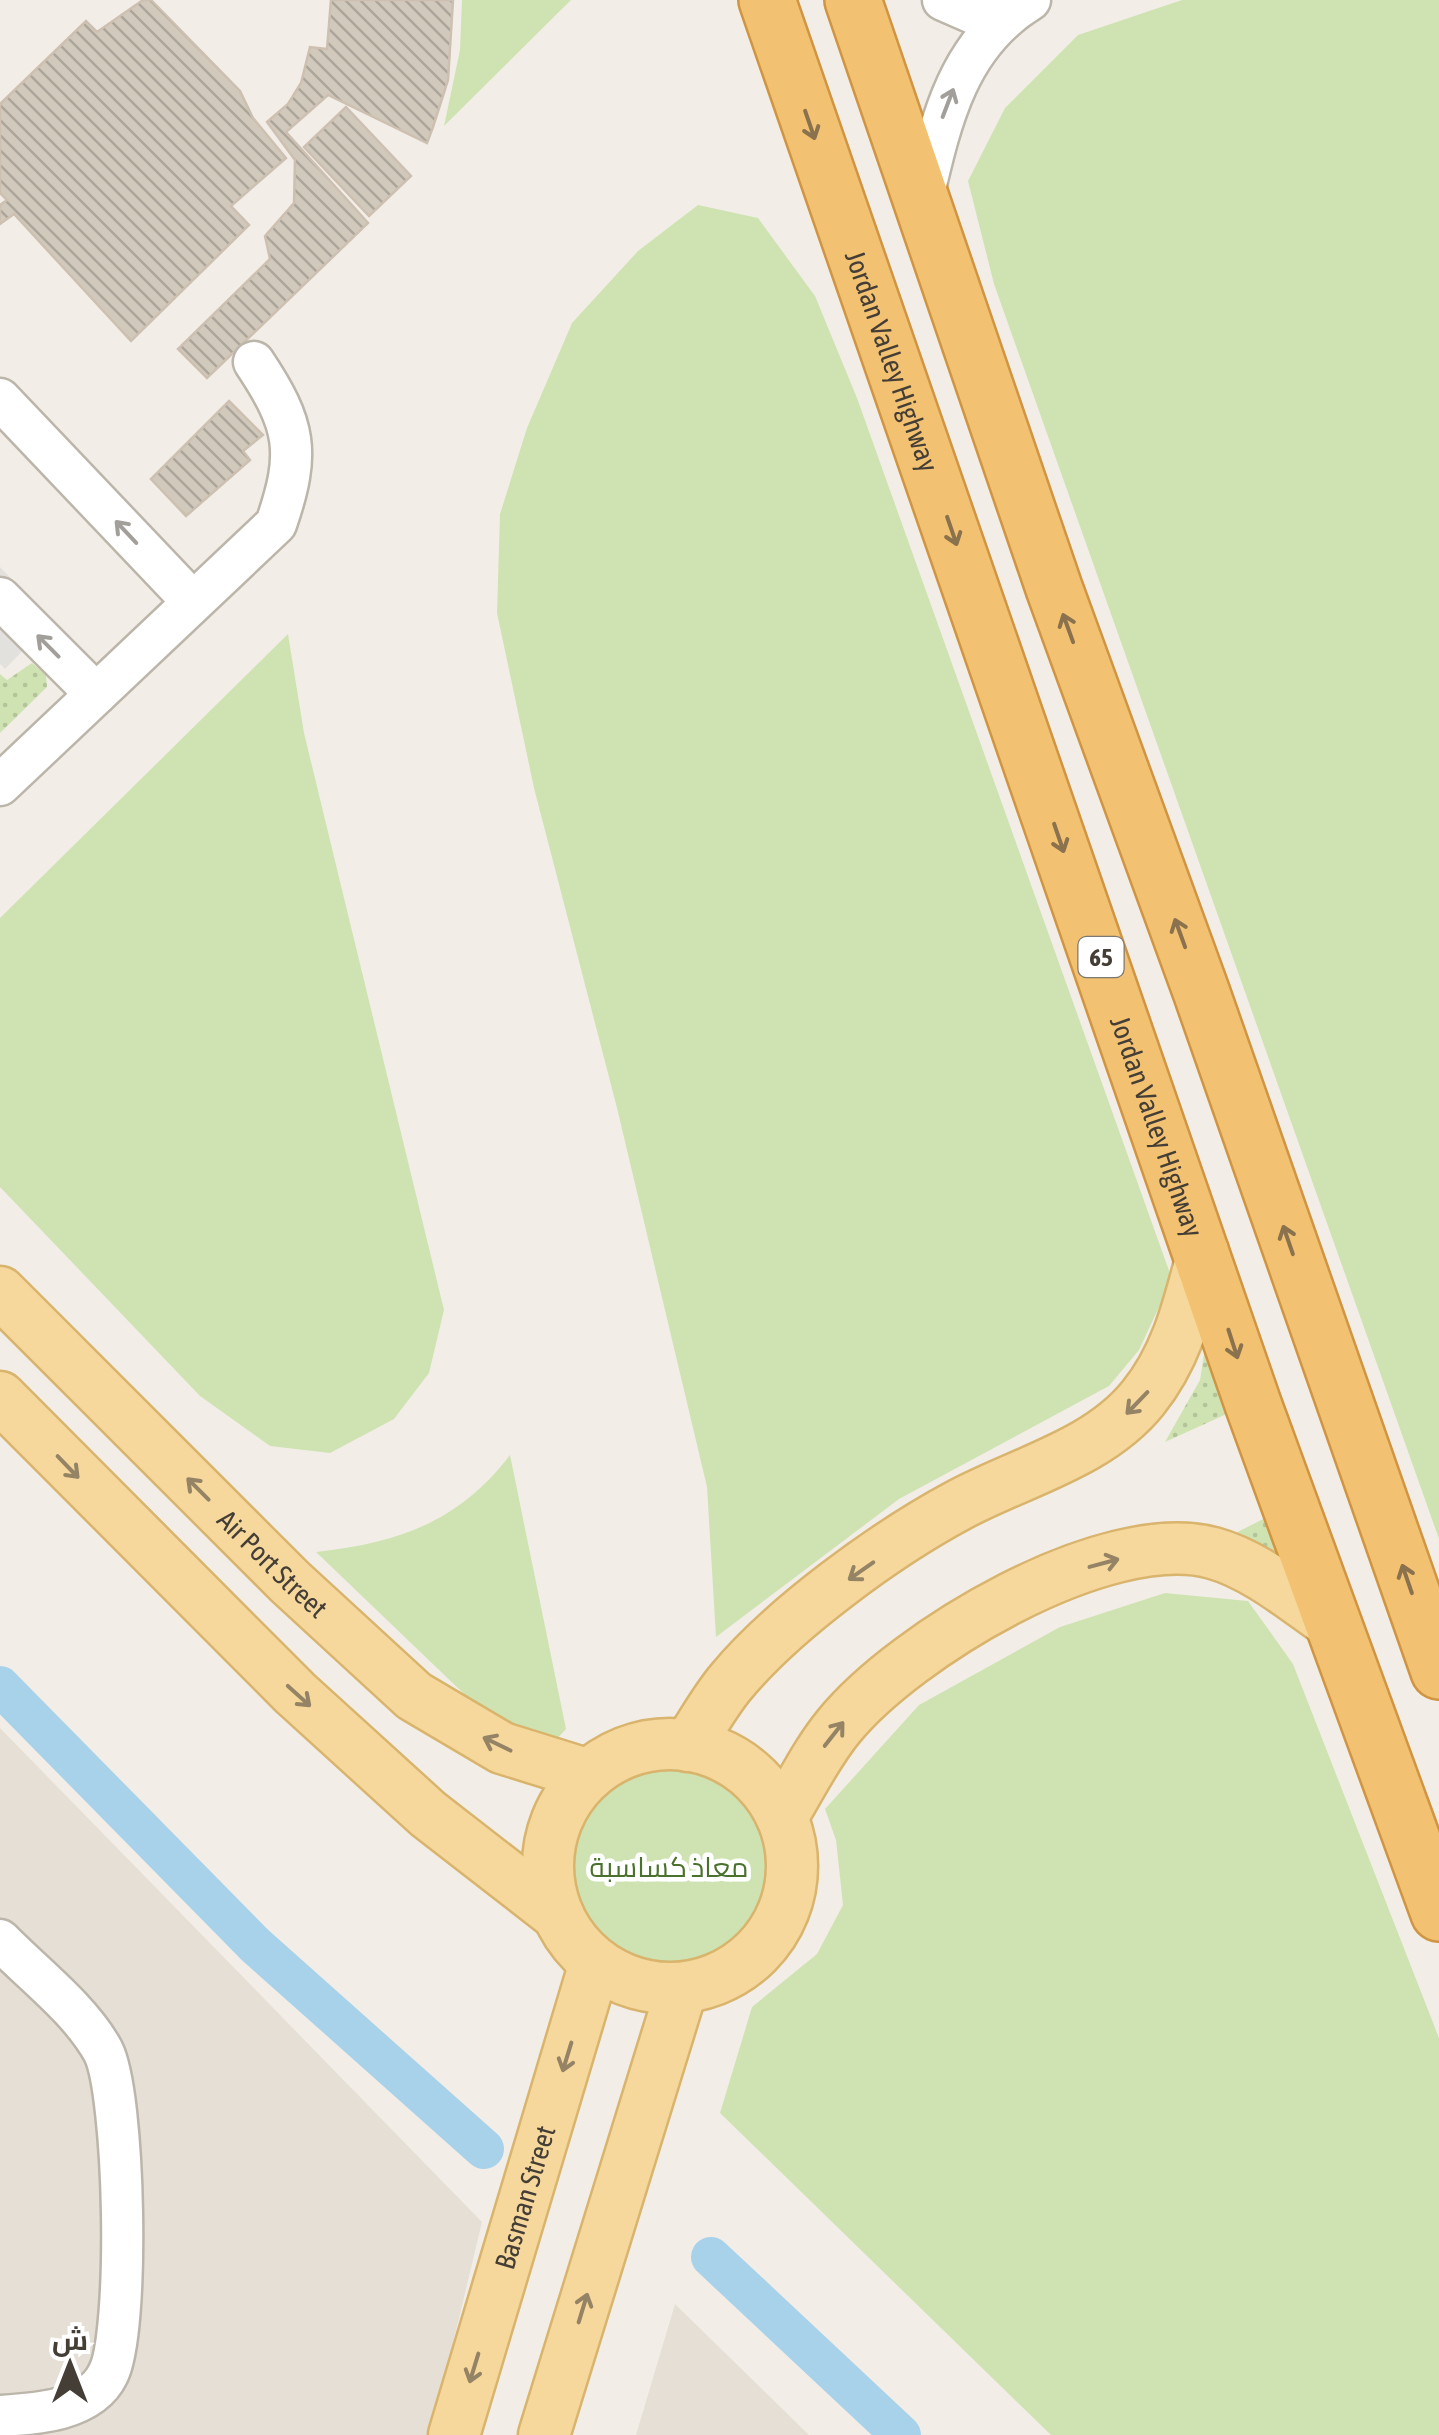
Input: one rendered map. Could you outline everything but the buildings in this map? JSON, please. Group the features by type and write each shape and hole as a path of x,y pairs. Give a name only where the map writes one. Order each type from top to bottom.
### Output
{"highway":[{"name":"Jordan Valley Highway","path":"767,0 1331,1623 1439,1912"},
{"path":"785,54 858,13 924,197 1054,588 1201,991 1439,1672"}],"main road":[{"path":"688,1746 746,1664 812,1606 956,1506 1082,1445 1140,1402 1172,1354 1202,1252"},
{"name":"Air Port Street","path":"0,1292 290,1582 414,1696 502,1748 589,1775"},
{"path":"0,1398 295,1693 428,1814 558,1914"},
{"path":"782,1817 840,1724 878,1688 972,1619 1023,1590 1071,1572 1153,1550 1186,1548 1216,1554 1261,1576 1331,1623"},
{"path":"653,1746 688,1746 712,1752 754,1777 782,1817 793,1866 790,1892 776,1928 752,1958 730,1973 682,1988 642,1985 595,1963 573,1942 550,1890 550,1840 572,1794 589,1775 618,1755 653,1746"},
{"name":"Basman Street","path":"454,2435 595,1963"},
{"path":"544,2435 682,1988"}],"street":[{"path":"943,0 975,14 1016,8"},
{"path":"924,197 951,94 979,44 1016,8"},
{"path":"0,785 276,524 294,474 284,406 254,362"},
{"path":"0,399 193,602"},
{"path":"0,598 96,694"},
{"path":"0,1940 89,2031 103,2052 117,2112 121,2249 119,2340 108,2376 84,2399 56,2410 0,2416"}],"shaded area":[{"path":"0,567 52,620 5,669 0,664"},
{"path":"0,1728 482,2222 431,2435 0,2435"},
{"path":"675,2304 809,2435 636,2435"}],"green space":[{"path":"462,0 571,0 444,126 460,50"},
{"path":"1182,0 1439,0 1439,1539 994,284 968,181 1005,108 1078,35"},
{"path":"698,205 758,218 815,296 857,398 1172,1279 1139,1350 1109,1386 899,1499 716,1637 707,1487 617,1108 534,788 497,613 500,514 527,428 572,323 638,251"},
{"path":"288,634 304,733 444,1310 429,1373 394,1419 330,1453 270,1446 200,1396 0,1187 0,918"},
{"path":"32,663 46,675 47,687 0,733 0,674 7,680"},
{"path":"1205,1348 1231,1412 1165,1442 1200,1380"},
{"path":"510,1455 566,1729 555,1741 511,1739 316,1552 374,1542 425,1525 470,1497"},
{"path":"1273,1514 1299,1584 1218,1542"},
{"path":"1165,1593 1248,1601 1293,1664 1439,2038 1439,2435 1051,2435 720,2113 752,2007 817,1954 843,1905 836,1840 825,1809 919,1705 1060,1627"},
{"name":"معاذ كساسبة","path":"669,1762 709,1770 744,1792 766,1827 774,1867 766,1907 744,1942 709,1964 669,1972 629,1964 594,1942 572,1907 564,1867 572,1827 594,1792 629,1770"}],"waterway":[{"path":"0,1686 255,1945 484,2149"},
{"path":"711,2257 901,2435"}]}
